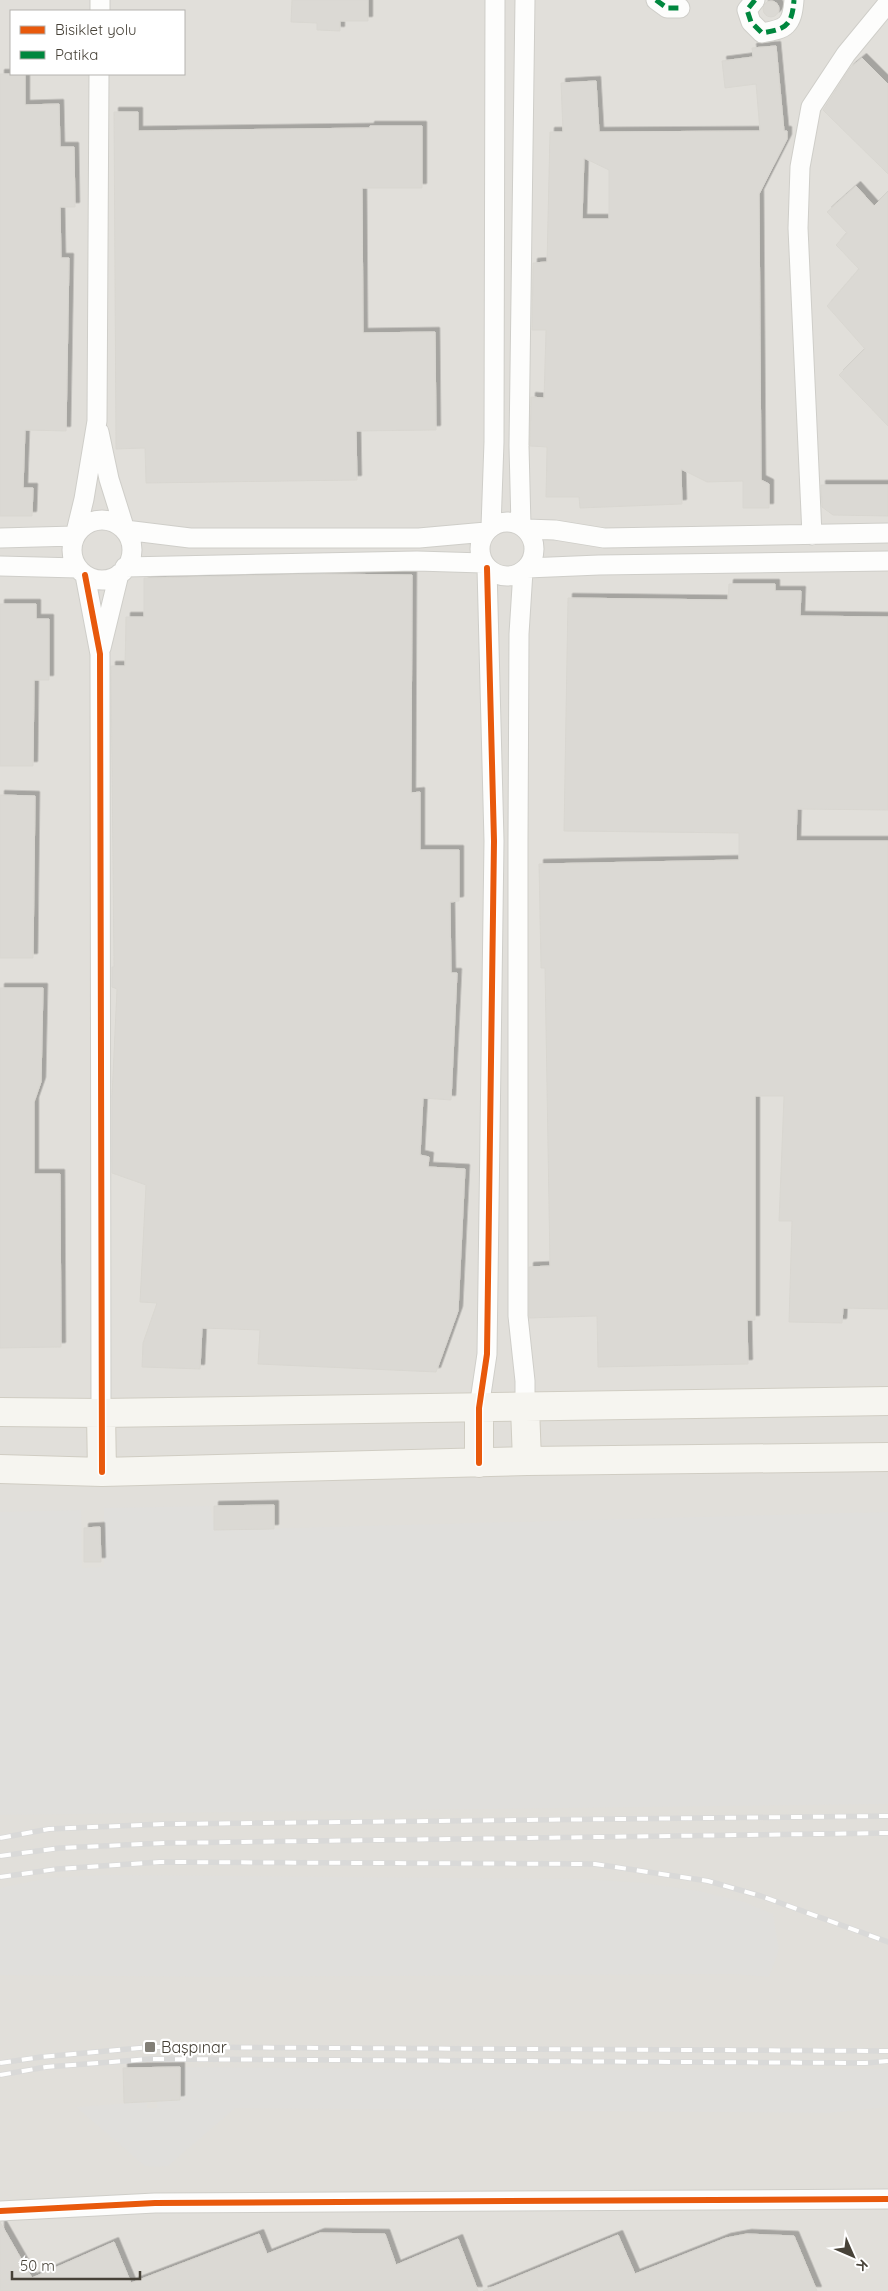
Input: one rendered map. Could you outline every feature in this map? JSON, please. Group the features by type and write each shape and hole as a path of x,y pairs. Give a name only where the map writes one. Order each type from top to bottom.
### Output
{"street":[{"path":"479,1463 479,1408 487,1354 494,841 485,565 480,547 488,529 494,442 495,0"},
{"path":"525,0 519,446 523,527 534,544 534,552 525,570 519,634 518,1316 525,1381 527,1462"},
{"path":"656,0 667,8 680,8"},
{"path":"755,0 747,10 751,22 762,33 782,29 793,18 794,0"},
{"path":"812,536 798,228 800,168 811,107 879,4"},
{"path":"100,75 97,421 84,499 72,550 81,571 100,654 102,1472"},
{"path":"494,300 521,299"},
{"path":"97,421 109,479 124,530 131,545 131,554 122,570 100,654"},
{"path":"75,536 82,527 90,522 102,520 112,521 124,530 200,538 419,538 488,529 509,522 523,527 604,538 812,536 888,533"},
{"path":"0,538 75,536"},
{"path":"0,566 81,571 94,579 103,580 122,570 417,561 485,565 493,572 508,576 525,570 599,565 888,561"},
{"path":"494,841 518,842"},
{"path":"0,1412 101,1413 888,1401"},
{"path":"0,1469 102,1472 527,1462 888,1457"},
{"path":"0,2211 155,2203 888,2199"}],"shaded area":[{"path":"0,0 888,0 888,2291 0,2291"},
{"path":"210,1506 215,1530 888,1512 888,1804 0,1815 0,1512 81,1510 82,1568 104,1567 104,1508"},
{"path":"107,1875 582,1879 644,1883 699,1891 744,1902 773,1914 779,1950 769,1977 733,1974 208,1977 0,1975 0,1888 48,1878"},
{"path":"180,2067 441,2070 888,2069 888,2107 829,2113 235,2108 168,2166 154,2167 145,2166 76,2107 147,2102 147,2108 157,2108 157,2100"}],"building":[{"path":"292,0 368,0 368,21 340,21 340,31 317,30 317,23 291,22"},
{"path":"771,1 777,3 779,9 777,15 771,17 765,15 763,9 765,3"},
{"path":"776,46 784,131 787,131 787,139 759,194 761,480 769,484 769,508 743,508 743,481 707,482 681,469 682,504 580,508 579,497 546,497 547,447 530,446 531,397 544,398 546,330 532,330 533,263 547,262 550,132 563,132 561,83 596,81 599,132 760,131 756,84 725,88 722,61 753,57 752,48","holes":["584,158 609,170 609,219 582,219"]},
{"path":"862,58 888,84 888,174 823,110 850,68"},
{"path":"0,74 10,74 25,75 25,105 59,104 60,147 74,147 75,207 60,207 61,258 69,258 66,431 25,430 23,488 33,488 32,516 0,516"},
{"path":"114,112 138,112 138,131 422,126 422,188 362,188 363,333 435,332 436,430 356,431 357,480 146,483 145,448 116,449"},
{"path":"856,186 874,206 888,192 888,426 839,375 865,349 827,306 859,269 836,245 847,233 827,212"},
{"path":"821,485 888,485 888,516 833,515 822,507"},
{"path":"321,574 412,575 411,793 420,792 420,850 459,850 459,901 450,902 451,973 457,973 451,1100 423,1098 420,1155 429,1157 428,1167 465,1169 458,1311 436,1372 258,1364 260,1330 202,1328 200,1369 142,1367 143,1343 157,1303 140,1302 146,1185 112,1173 112,1096 117,989 112,987 112,967 114,967 111,666 125,666 126,617 144,617 144,578"},
{"path":"729,584 775,584 775,591 801,591 800,616 888,617 888,810 797,809 796,841 888,841 888,1309 843,1308 842,1323 789,1322 792,1221 779,1221 784,1096 755,1096 755,1320 747,1320 748,1364 598,1367 597,1316 529,1318 529,1267 550,1266 545,968 541,968 539,864 739,860 739,833 564,831 568,598 728,600"},
{"path":"0,604 36,604 36,619 49,619 49,680 34,680 33,766 0,766"},
{"path":"0,795 35,796 33,958 0,958"},
{"path":"0,988 43,988 41,1082 34,1102 34,1174 60,1174 61,1347 0,1348"},
{"path":"274,1505 274,1529 214,1530 214,1506"},
{"path":"100,1527 101,1562 84,1562 84,1528"},
{"path":"180,2067 180,2100 124,2103 123,2068"},
{"path":"0,2222 32,2278 114,2242 131,2283 259,2234 267,2254 320,2233 385,2234 396,2265 458,2239 478,2291 0,2291"},
{"path":"747,2234 794,2236 817,2291 483,2291 618,2235 635,2274 726,2238"}],"railway":[{"path":"0,1838 49,1829 164,1824 888,1816"},
{"path":"0,1856 60,1848 165,1843 888,1833"},
{"path":"0,1877 57,1869 160,1862 595,1864 708,1881 761,1896 888,1942"},
{"path":"0,2063 41,2057 150,2047 888,2051"},
{"path":"0,2075 46,2067 150,2059 866,2063 888,2061"}],"marked path":[{"path":"656,0 667,8 680,8"},
{"path":"755,0 747,10 751,22 762,33 777,30 786,25 792,16 794,0"}],"cycle path":[{"path":"479,1463 479,1408 487,1354 494,841 487,568"},
{"path":"85,575 100,654 102,1472"},
{"path":"0,2211 155,2203 888,2199"}],"place":[{"name":"Başpınar","path":"150,2047"}]}
